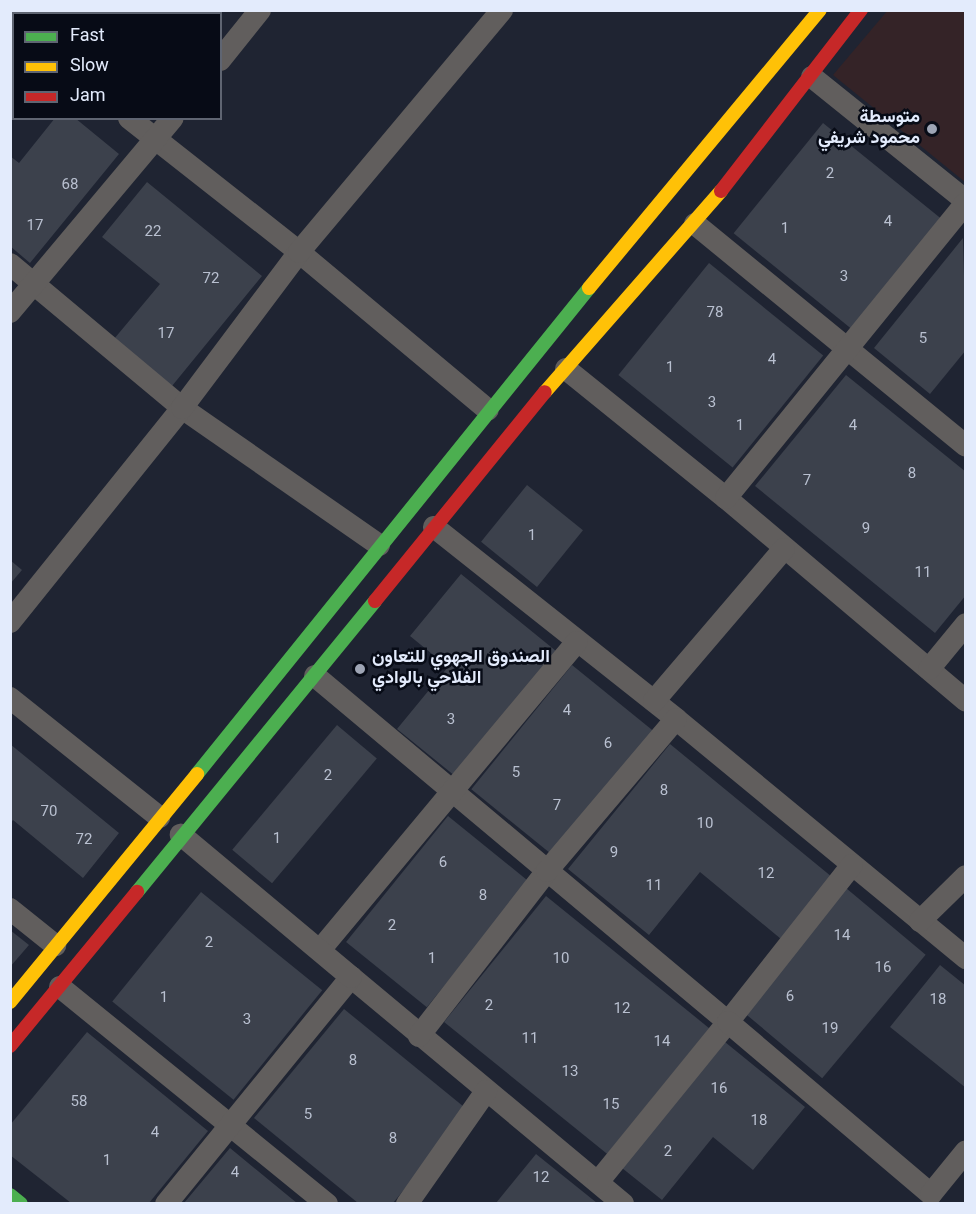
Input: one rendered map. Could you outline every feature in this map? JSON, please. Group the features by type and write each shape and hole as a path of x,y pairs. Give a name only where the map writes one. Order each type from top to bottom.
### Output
{"main road":[{"path":"10,1002 159,817 275,680 488,410 825,20 858,12"},
{"path":"10,1046 181,835 315,676 507,434 695,224 812,77 825,20"},
{"path":"10,1195 21,1203"}],"street":[{"path":"222,58 260,10"},
{"path":"10,622 182,408 299,252 502,10"},
{"path":"726,498 849,350 966,202 812,77"},
{"path":"131,120 299,252 488,410"},
{"path":"10,312 171,120"},
{"path":"695,224 966,446"},
{"path":"10,264 182,408 380,545"},
{"path":"566,369 726,498 966,701"},
{"path":"434,527 654,701 966,958"},
{"path":"654,701 784,549"},
{"path":"929,669 966,624"},
{"path":"320,950 577,642"},
{"path":"315,676 728,1022 932,1200 966,1151"},
{"path":"10,698 159,817"},
{"path":"419,1036 547,872 676,719"},
{"path":"181,835 320,950 419,1036 623,1203"},
{"path":"598,1182 852,865"},
{"path":"920,921 966,876"},
{"path":"10,909 55,945"},
{"path":"166,1203 351,977"},
{"path":"60,987 327,1203"},
{"path":"407,1203 486,1091"}],"shaded area":[{"name":"متوسطة محمود شريفي","path":"888,10 965,11 965,182 833,75"}],"building":[{"path":"43,10 153,10 153,12 43,12"},
{"path":"53,120 77,120 119,154 30,263 10,246 10,156 19,163"},
{"path":"823,123 940,218 851,328 734,233"},
{"path":"147,182 262,276 172,386 114,339 160,284 102,237"},
{"path":"963,238 966,350 930,394 874,348"},
{"path":"709,263 823,356 733,467 618,375"},
{"path":"846,375 966,472 966,595 935,633 755,486"},
{"path":"527,485 583,530 537,587 481,542"},
{"path":"10,560 22,570 10,584"},
{"path":"461,574 556,651 455,776 397,729 448,667 410,636"},
{"path":"572,665 653,730 552,855 471,789"},
{"path":"337,725 377,758 272,883 232,850"},
{"path":"10,744 119,833 83,878 13,820 10,824"},
{"path":"670,744 832,877 781,939 700,872 649,935 568,869"},
{"path":"448,816 529,881 427,1007 346,942"},
{"path":"846,888 926,955 822,1078 743,1011"},
{"path":"201,892 322,990 234,1100 112,1002"},
{"path":"546,896 709,1028 607,1154 444,1022"},
{"path":"10,930 29,945 10,967"},
{"path":"940,965 966,986 966,1088 890,1027"},
{"path":"344,1009 469,1111 393,1203 358,1203 254,1118"},
{"path":"87,1032 208,1131 149,1203 71,1203 10,1155 10,1125"},
{"path":"725,1042 805,1107 753,1170 713,1137 662,1200 622,1168"},
{"path":"230,1148 292,1199 297,1203 184,1203"},
{"path":"536,1154 597,1203 496,1203"}],"traffic: fast":[{"path":"197,774 589,288"},
{"path":"137,892 375,601"},
{"path":"10,1195 21,1204"}],"traffic: slow":[{"path":"589,288 820,10"},
{"path":"545,392 721,191"},
{"path":"10,1002 197,774"}],"traffic: jam":[{"path":"721,191 861,10"},
{"path":"375,601 545,392"},
{"path":"10,1046 137,892"}],"place":[{"name":"متوسطة محمود شريفي","path":"932,129"},
{"name":"الصندوق الجهوي للتعاون الفلاحي بالوادي","path":"360,669"}]}
